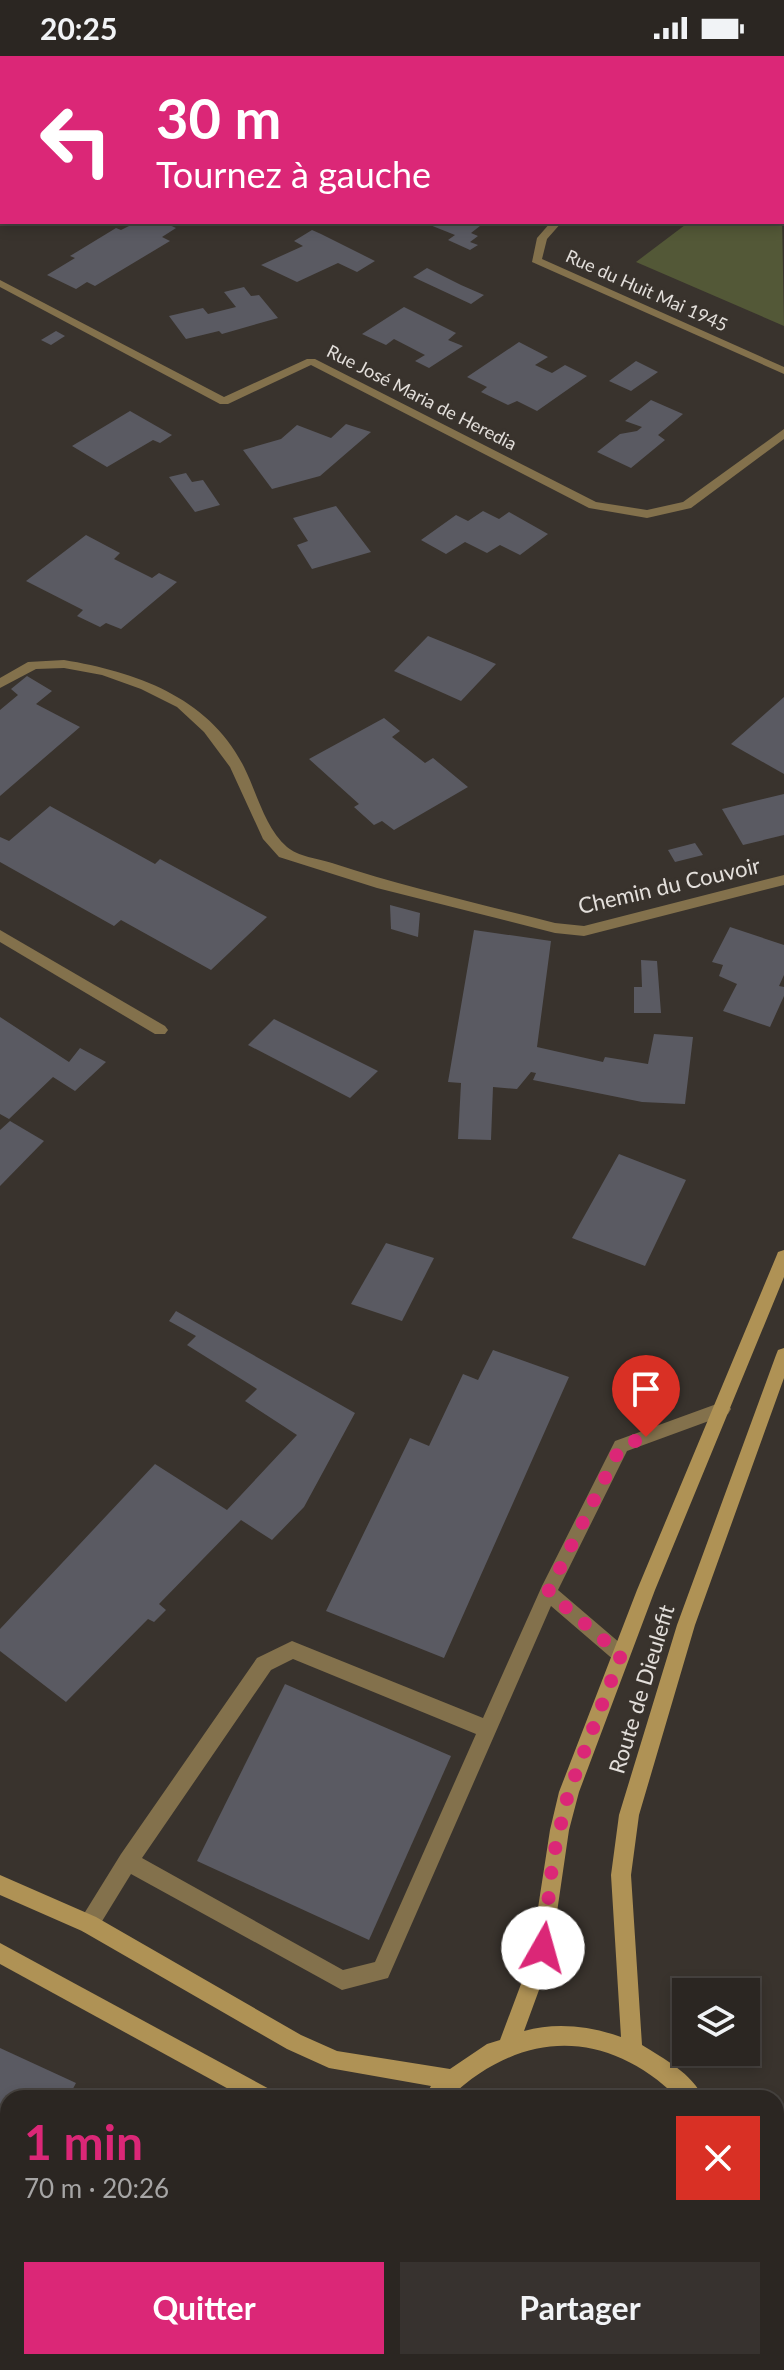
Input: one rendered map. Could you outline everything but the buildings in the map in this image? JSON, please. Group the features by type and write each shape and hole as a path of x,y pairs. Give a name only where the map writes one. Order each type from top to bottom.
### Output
{"main road":[{"name":"Route de Dieulefit","path":"508,2044 543,1948 553,1858 568,1794 621,1655 784,1257"},
{"name":"Route de Dieulefit","path":"632,2051 621,1875 629,1815 686,1625 784,1355"},
{"path":"0,1885 89,1924 294,2042 336,2061 450,2079"},
{"path":"0,1953 251,2090"},
{"path":"441,2090 477,2059 508,2044 539,2037 570,2035 602,2040 632,2051 663,2069 685,2090"}],"street":[{"name":"Rue du Huit Mai 1945","path":"555,224 542,238 536,260 784,371"},
{"name":"Rue José Maria de Heredia","path":"0,283 224,402 311,361 593,505 647,514 687,505 784,433"},
{"name":"Chemin du Couvoir","path":"0,684 33,665 64,664 104,671 146,686 182,704 209,729 236,765 268,835 284,853 377,883 555,928 584,931 784,880"},
{"path":"0,935 160,1030"},
{"path":"128,1861 342,1980 381,1971 548,1592 621,1446 722,1409"},
{"path":"548,1592 621,1655"},
{"path":"89,1924 128,1861 264,1664 292,1650 489,1730"}],"green space":[{"path":"686,224 782,224 784,326 636,262"}],"route":[{"path":"543,1948 553,1858 568,1794 621,1655 548,1592 621,1446 646,1437"}]}
